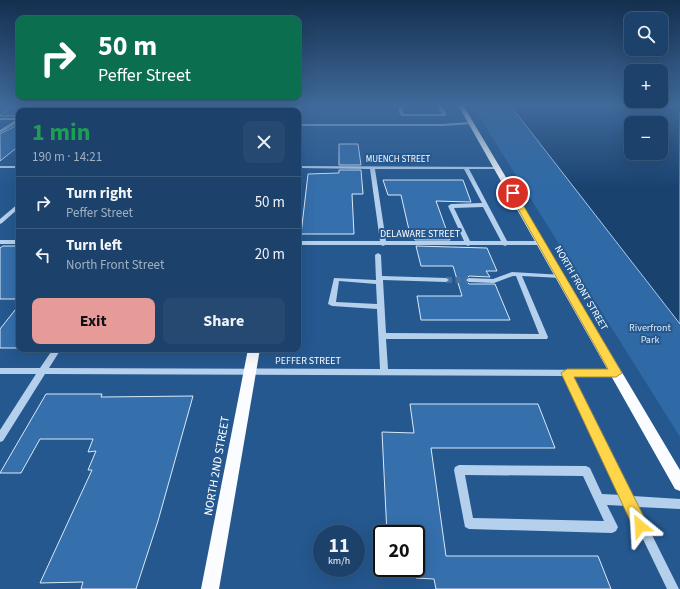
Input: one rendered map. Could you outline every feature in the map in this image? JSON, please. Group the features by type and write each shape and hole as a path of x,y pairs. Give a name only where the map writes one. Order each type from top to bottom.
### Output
{"main road":[{"name":"NORTH FRONT STREET","path":"477,132 680,484"},
{"name":"NORTH 2ND STREET","path":"210,589 253,352"}],"street":[{"path":"0,167 16,167"},
{"name":"MUENCH STREET","path":"301,167 498,168"},
{"path":"372,167 383,244"},
{"path":"466,168 505,244"},
{"path":"468,244 451,206 485,205"},
{"path":"0,222 16,207"},
{"path":"0,242 16,242"},
{"name":"DELAWARE STREET","path":"301,243 542,244"},
{"path":"378,255 384,372"},
{"path":"469,280 494,281 512,274 560,276"},
{"path":"382,336 544,337 518,274"},
{"path":"381,307 332,304 336,279 446,280"},
{"path":"0,438 55,352"},
{"name":"PEFFER STREET","path":"0,371 616,373"},
{"path":"567,373 672,589"},
{"path":"459,470 586,471 599,499 612,527 469,523 459,470"},
{"path":"599,499 680,504"}],"green space":[{"name":"Riverfront Park","path":"489,132 531,132 680,324 680,437"}],"shaded area":[{"path":"531,132 624,132 624,160 668,160 668,132 680,132 680,324"}],"building":[{"path":"3,132 16,132 16,148 0,161 0,134"},
{"path":"339,144 358,144 361,165 339,165"},
{"path":"339,170 361,170 363,194 352,194 354,234 301,234 308,174 339,173"},
{"path":"383,180 463,180 471,202 436,201 450,240 415,240 412,230 409,230 401,195 388,195"},
{"path":"3,246 16,246 16,299 0,299 0,248"},
{"path":"416,246 487,248 497,271 486,271 490,277 469,276 465,280 469,284 495,284 510,320 421,320 417,296 462,296 453,266 421,266"},
{"path":"16,309 16,348 0,348 0,329"},
{"path":"46,394 102,394 101,397 193,396 158,521 136,589 81,589 83,582 40,583 92,470 88,470 96,451 88,452 93,439 40,439 21,473 0,473"},
{"path":"410,404 538,404 555,448 431,448 446,556 598,556 611,589 436,589 434,579 416,578 425,577 425,525 387,525 382,432 414,433"}],"tunnel":[{"path":"446,280 469,280"}],"route":[{"path":"513,193 616,373 567,373 640,526"}]}
